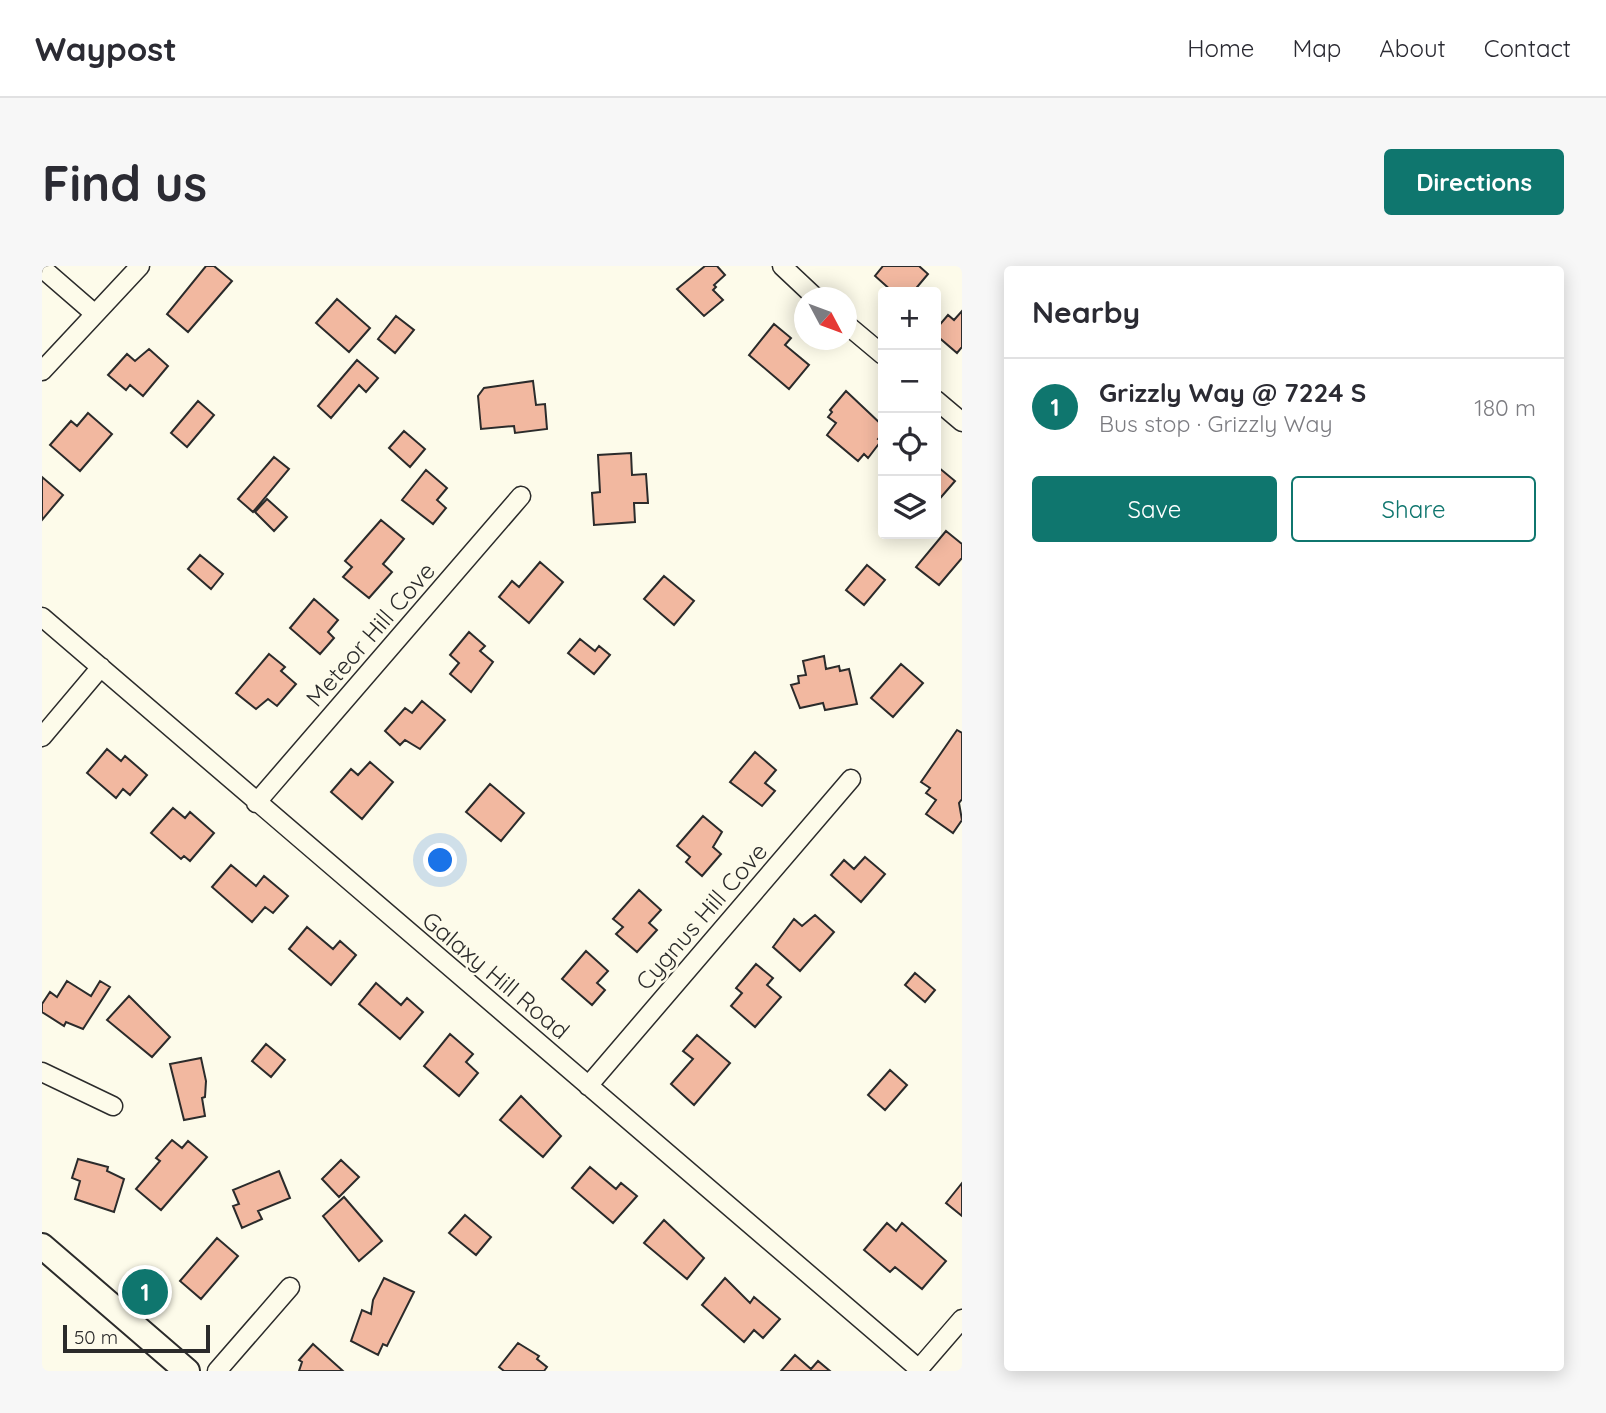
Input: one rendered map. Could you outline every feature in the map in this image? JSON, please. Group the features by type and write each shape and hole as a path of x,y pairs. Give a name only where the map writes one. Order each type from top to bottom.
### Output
{"street":[{"path":"42,371 140,266"},
{"path":"782,266 804,287"},
{"path":"42,268 94,314"},
{"path":"857,333 878,351"},
{"path":"941,404 962,422"},
{"name":"Meteor Hill Cove","path":"256,803 521,496"},
{"name":"Galaxy Hill Road","path":"42,617 918,1370"},
{"path":"42,737 101,667"},
{"name":"Cygnus Hill Cove","path":"588,1086 851,779"},
{"path":"42,1072 113,1106"},
{"path":"42,1246 187,1371"},
{"path":"217,1371 290,1287"},
{"path":"918,1370 962,1320"}],"building":[{"path":"206,266 214,266 232,281 188,332 167,314"},
{"path":"705,266 717,266 725,275 714,285 716,287 713,290 723,300 704,316 677,289"},
{"path":"883,266 919,266 928,274 917,287 887,287 875,276"},
{"path":"337,299 370,328 349,352 316,323"},
{"path":"962,311 962,347 957,353 941,339 941,323 948,315 954,320"},
{"path":"396,316 414,330 395,353 378,339"},
{"path":"774,324 791,338 785,345 809,365 789,389 749,355"},
{"path":"149,349 168,366 143,396 130,385 126,390 108,375 127,354 135,361"},
{"path":"357,360 378,378 366,392 359,385 331,418 318,406"},
{"path":"533,381 536,405 545,404 547,429 515,433 514,426 481,429 478,396 484,388"},
{"path":"846,391 878,421 878,445 868,458 864,454 858,461 827,435 836,423 828,417 832,412 830,410"},
{"path":"198,401 214,415 187,447 171,433"},
{"path":"88,413 112,434 80,471 50,445 71,421 77,426"},
{"path":"404,431 425,449 410,467 389,448"},
{"path":"631,453 632,475 646,474 648,503 634,503 635,522 594,525 592,493 600,492 598,455"},
{"path":"274,457 289,469 253,512 238,499"},
{"path":"941,469 955,481 941,497"},
{"path":"426,470 447,488 437,500 446,508 433,524 402,500"},
{"path":"42,477 63,495 42,520"},
{"path":"267,499 287,517 274,531 255,512"},
{"path":"381,520 404,539 383,564 392,572 369,598 343,577 352,567 345,561"},
{"path":"946,531 962,544 962,558 939,585 916,567"},
{"path":"200,555 223,574 211,589 188,569"},
{"path":"540,562 563,582 529,623 499,597 512,581 519,587"},
{"path":"867,565 885,580 864,605 846,590"},
{"path":"664,576 694,601 674,625 644,599"},
{"path":"314,599 338,620 328,632 334,638 320,654 290,628"},
{"path":"469,632 485,646 480,651 493,662 471,692 450,674 459,663 450,655"},
{"path":"580,639 595,651 599,646 610,655 594,674 568,653"},
{"path":"269,654 285,667 281,671 296,684 277,706 268,699 256,709 236,693"},
{"path":"824,656 826,669 839,666 840,671 849,669 857,704 825,710 823,703 800,708 791,685 799,683 798,676 806,675 803,661"},
{"path":"901,664 923,683 893,717 871,698"},
{"path":"422,701 445,720 420,749 405,740 400,745 385,731 405,708 412,713"},
{"path":"957,730 962,733 962,799 959,803 962,820 953,833 926,814 936,800 926,793 930,788 921,782"},
{"path":"107,749 121,761 125,756 147,775 130,795 123,789 116,798 87,773"},
{"path":"755,752 776,770 765,783 775,791 762,806 730,782"},
{"path":"370,762 393,782 362,819 331,792 351,769 358,775"},
{"path":"490,784 524,813 501,841 466,812"},
{"path":"173,808 185,818 190,812 214,833 190,861 184,856 181,859 151,833"},
{"path":"703,816 722,832 713,847 721,854 702,876 686,862 690,857 677,846"},
{"path":"865,857 885,874 861,902 831,875 844,860 854,869"},
{"path":"231,865 256,886 264,876 288,896 273,913 265,907 252,922 212,887"},
{"path":"639,890 661,910 649,923 657,930 637,952 616,934 623,927 613,919"},
{"path":"815,915 834,932 800,971 773,947 794,919 802,926"},
{"path":"307,927 333,949 340,941 356,955 331,985 289,949"},
{"path":"586,951 608,971 597,983 605,990 592,1005 562,979"},
{"path":"756,964 773,978 767,985 781,997 755,1027 731,1006 742,993 736,988"},
{"path":"915,973 935,990 925,1002 905,985"},
{"path":"67,981 91,996 100,981 110,987 83,1029 66,1022 64,1026 42,1012 42,1004 50,992 57,997"},
{"path":"376,983 401,1005 407,998 423,1012 400,1039 359,1004"},
{"path":"129,996 170,1037 152,1057 107,1020"},
{"path":"450,1034 473,1054 466,1062 478,1073 459,1096 424,1066"},
{"path":"697,1035 730,1063 694,1105 671,1084 693,1059 683,1051"},
{"path":"266,1044 285,1060 271,1077 252,1061"},
{"path":"201,1058 206,1081 205,1097 202,1098 205,1116 184,1120 170,1064"},
{"path":"890,1070 907,1085 885,1110 868,1095"},
{"path":"521,1096 561,1136 543,1157 500,1120"},
{"path":"172,1140 182,1148 188,1141 207,1157 161,1210 136,1189 160,1161 156,1158"},
{"path":"78,1159 108,1167 107,1171 124,1179 114,1212 75,1199 80,1181 72,1178"},
{"path":"341,1160 359,1177 339,1197 322,1179"},
{"path":"590,1167 616,1189 621,1183 637,1196 613,1223 572,1188"},
{"path":"279,1171 290,1198 258,1211 262,1219 242,1228 233,1206 239,1204 233,1190"},
{"path":"962,1183 962,1216 946,1203"},
{"path":"344,1197 382,1241 359,1261 323,1216"},
{"path":"465,1215 491,1237 476,1255 449,1233"},
{"path":"664,1220 704,1258 687,1279 644,1243"},
{"path":"887,1223 896,1231 902,1223 946,1261 922,1289 895,1267 890,1272 864,1250"},
{"path":"217,1238 238,1256 201,1299 180,1281"},
{"path":"384,1278 414,1292 387,1346 383,1344 378,1355 351,1341 362,1310 371,1314 373,1300"},
{"path":"725,1278 750,1303 754,1297 780,1319 763,1338 754,1330 744,1342 702,1305"},
{"path":"518,1343 539,1356 537,1359 547,1367 544,1371 504,1371 499,1367"},
{"path":"313,1344 343,1371 299,1371 302,1362 299,1360"},
{"path":"795,1355 811,1369 818,1361 830,1371 781,1371"}],"place":[{"name":"Grizzly Way @ 7224 S","path":"145,1292"}]}
